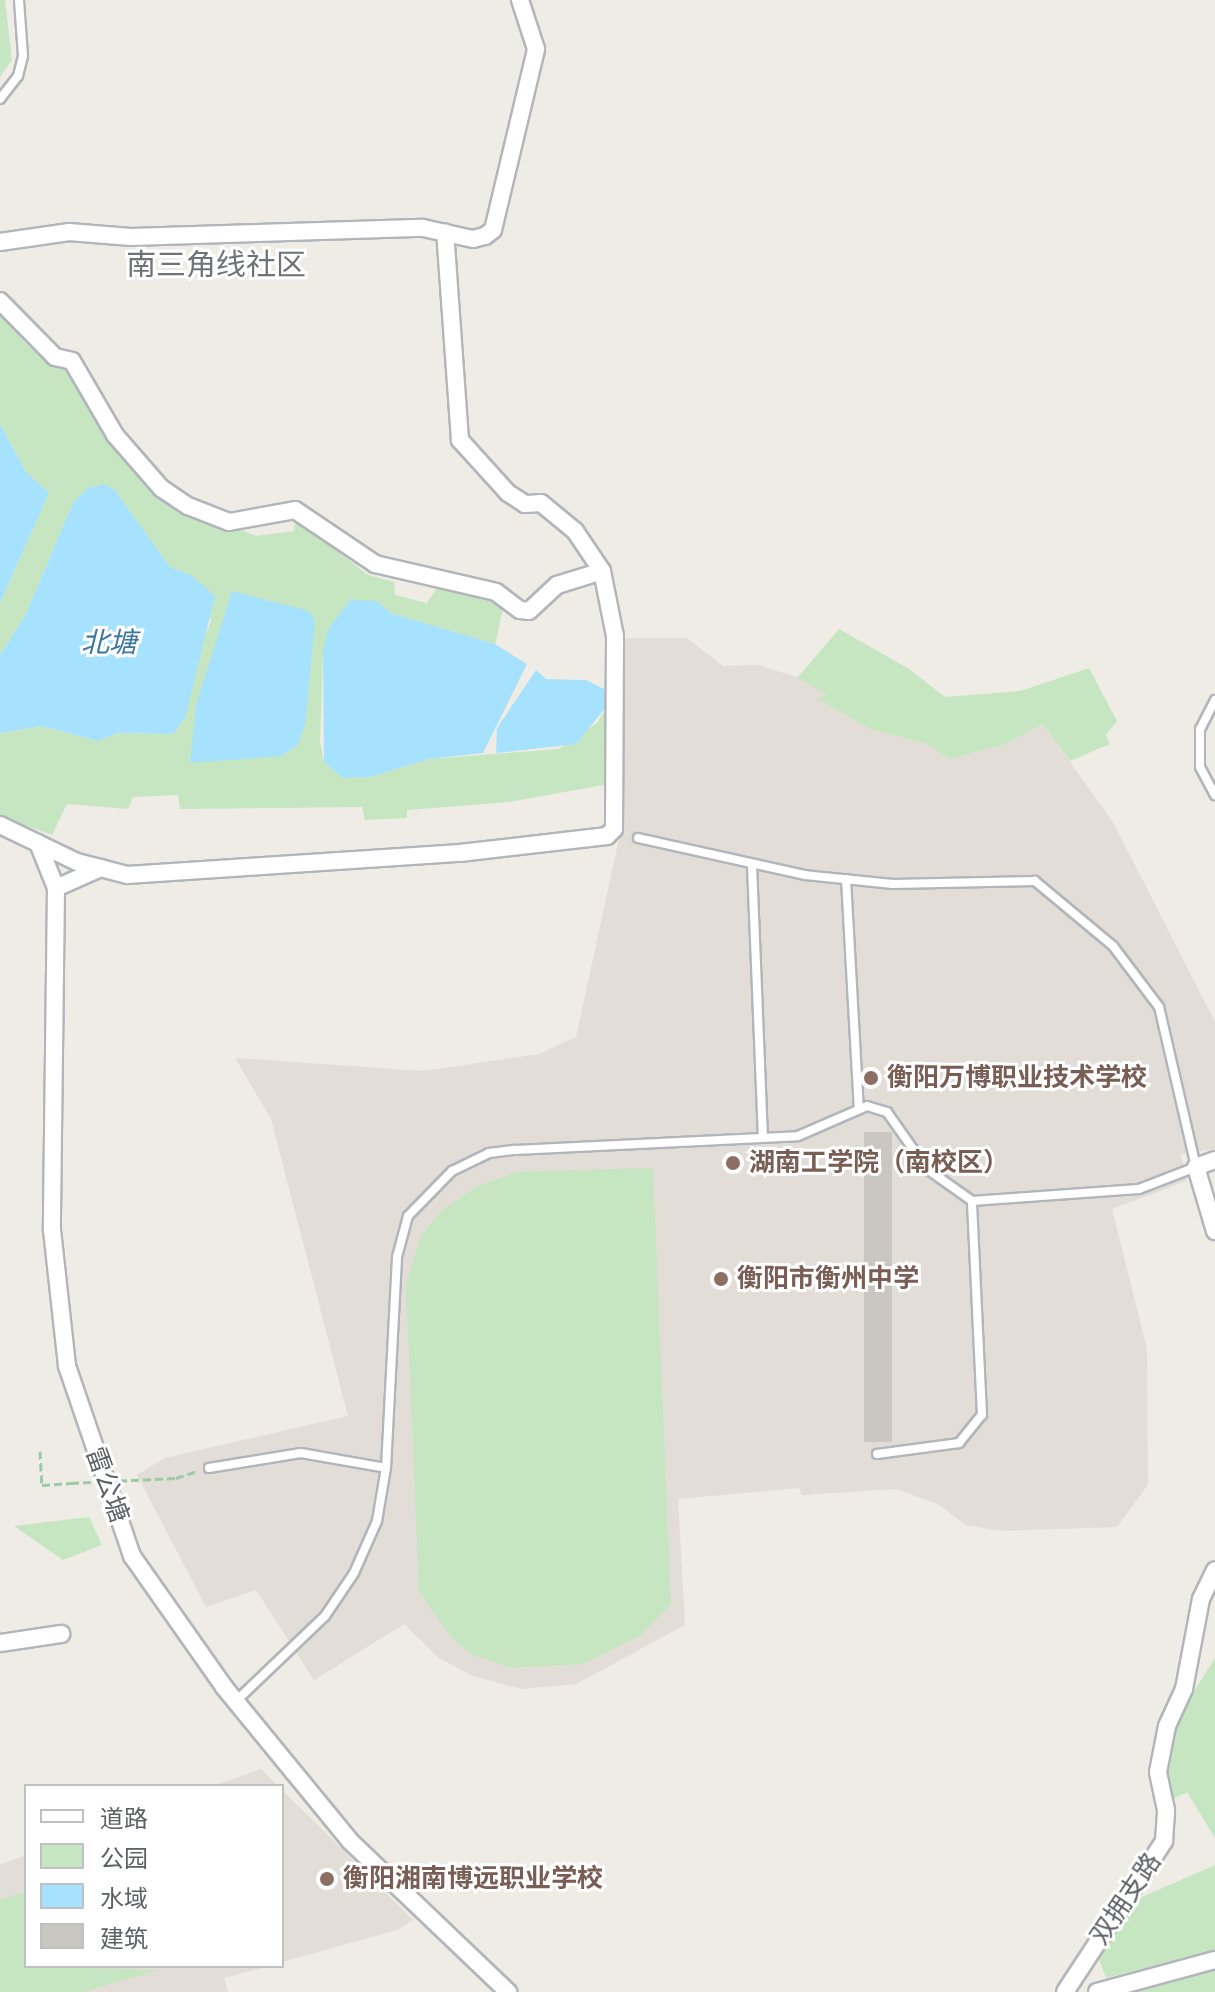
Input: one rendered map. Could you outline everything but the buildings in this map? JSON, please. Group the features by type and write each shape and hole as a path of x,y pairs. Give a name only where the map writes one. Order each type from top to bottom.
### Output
{"street":[{"path":"0,242 69,232 131,237 423,228 473,239 493,230 536,49 520,0"},
{"path":"0,825 101,868 127,875 460,853 607,836 614,829 615,636 602,571 575,531 541,503 525,504 508,493 460,440 445,233"},
{"path":"0,301 55,357 72,361 115,435 161,488 188,506 229,522 295,510 375,564 496,592 520,610 529,611 557,585 602,571"},
{"name":"雷公塘","path":"38,843 56,888 52,1230 67,1366 132,1556 235,1701 350,1841 508,1992"},
{"path":"56,888 101,868"},
{"path":"1215,1160 1196,1167 1215,1231"},
{"name":"双拥支路","path":"1065,1992 1164,1841 1166,1810 1158,1772 1167,1726 1184,1689 1201,1599 1215,1570"},
{"path":"0,1643 61,1634"},
{"path":"1097,1992 1215,1960"}],"lane":[{"path":"0,99 18,76 23,56 19,0"},
{"path":"1215,700 1200,729 1200,767 1215,795"},
{"path":"235,1701 325,1616 354,1573 377,1521 386,1468 397,1257 408,1216 452,1171 489,1153 515,1150 798,1136 859,1109 887,1112 927,1169 972,1201 1139,1189 1196,1167 1159,1007 1113,946 1077,912 1035,881 893,884 846,879 752,865 638,838"},
{"path":"752,865 763,1138"},
{"path":"846,879 859,1109"},
{"path":"877,1454 959,1443 982,1415 972,1201"},
{"path":"209,1468 301,1453 386,1468"}],"path":[{"path":"40,1451 42,1485 176,1478 209,1468"}],"shaded area":[{"name":"湖南工学院（南校区）","path":"628,638 687,638 723,666 759,665 808,681 827,694 819,699 870,729 924,743 950,759 1003,745 1043,724 1114,824 1215,1022 1215,1149 1181,1154 1187,1181 1112,1209 1147,1349 1148,1485 1117,1527 1001,1531 966,1525 938,1504 896,1489 802,1495 799,1488 678,1499 685,1625 576,1684 521,1689 473,1676 439,1658 404,1624 314,1680 256,1590 206,1607 137,1475 165,1458 348,1416 271,1119 235,1058 423,1071 539,1054 576,1037 620,834 620,641"},
{"path":"261,1769 276,1784 220,1784"},
{"name":"衡阳湘南博远职业学校","path":"284,1792 413,1920 397,1930 284,1961"},
{"path":"24,1856 24,1968 262,1968 224,1978 228,1992 0,1992 0,1865"}],"green space":[{"path":"0,0 5,0 12,60 0,77"},
{"path":"0,314 26,344 52,366 64,365 86,390 136,471 164,500 256,536 294,531 296,519 368,575 394,582 395,595 427,603 437,588 504,605 495,644 390,613 377,601 323,651 320,742 324,762 343,778 370,777 429,759 559,749 597,723 611,701 609,784 509,802 407,810 407,818 365,820 362,807 180,809 178,795 133,797 128,809 67,804 52,835 0,816 0,733 42,726 98,741 117,733 172,734 185,718 194,668 211,620 191,575 170,567 114,489 103,484 88,488 73,503 26,614 0,655 0,603 49,493 26,472 0,424"},
{"path":"839,629 909,669 945,697 1020,691 1089,668 1117,721 1106,735 1110,744 1070,761 1043,724 1003,745 950,759 924,743 870,729 818,699 826,694 797,678"},
{"path":"653,1168 671,1604 640,1636 583,1664 512,1668 471,1654 452,1638 419,1592 406,1287 420,1237 441,1211 476,1187 517,1172"},
{"path":"89,1517 102,1545 63,1560 14,1526"},
{"path":"1215,1658 1215,1838 1187,1792 1171,1800 1164,1762 1172,1726"},
{"path":"1215,1865 1215,1950 1106,1978 1097,1954 1135,1900"},
{"path":"24,1893 24,1968 159,1970 83,1992 0,1992 0,1900"},
{"path":"1215,1967 1215,1992 1125,1992"}],"water":[{"path":"0,424 26,472 49,493 0,603"},
{"name":"北塘","path":"103,484 114,489 170,567 191,575 215,596 185,718 173,734 117,733 98,741 42,726 0,733 0,655 26,614 73,503 88,488"},
{"name":"北塘","path":"232,591 309,611 315,621 305,725 297,746 281,756 190,763 196,705"},
{"path":"350,600 377,601 390,613 495,644 527,664 483,753 429,759 370,777 343,778 324,762 323,651 328,629"},
{"path":"536,670 546,679 586,680 610,692 611,701 576,744 496,753 497,728"}],"place":[{"name":"衡阳万博职业技术学校","path":"871,1078"},
{"name":"湖南工学院（南校区）","path":"733,1163"},
{"name":"衡阳市衡州中学","path":"721,1279"},
{"name":"衡阳湘南博远职业学校","path":"327,1879"}],"district":[{"name":"南三角线社区","path":"216,265"}]}
